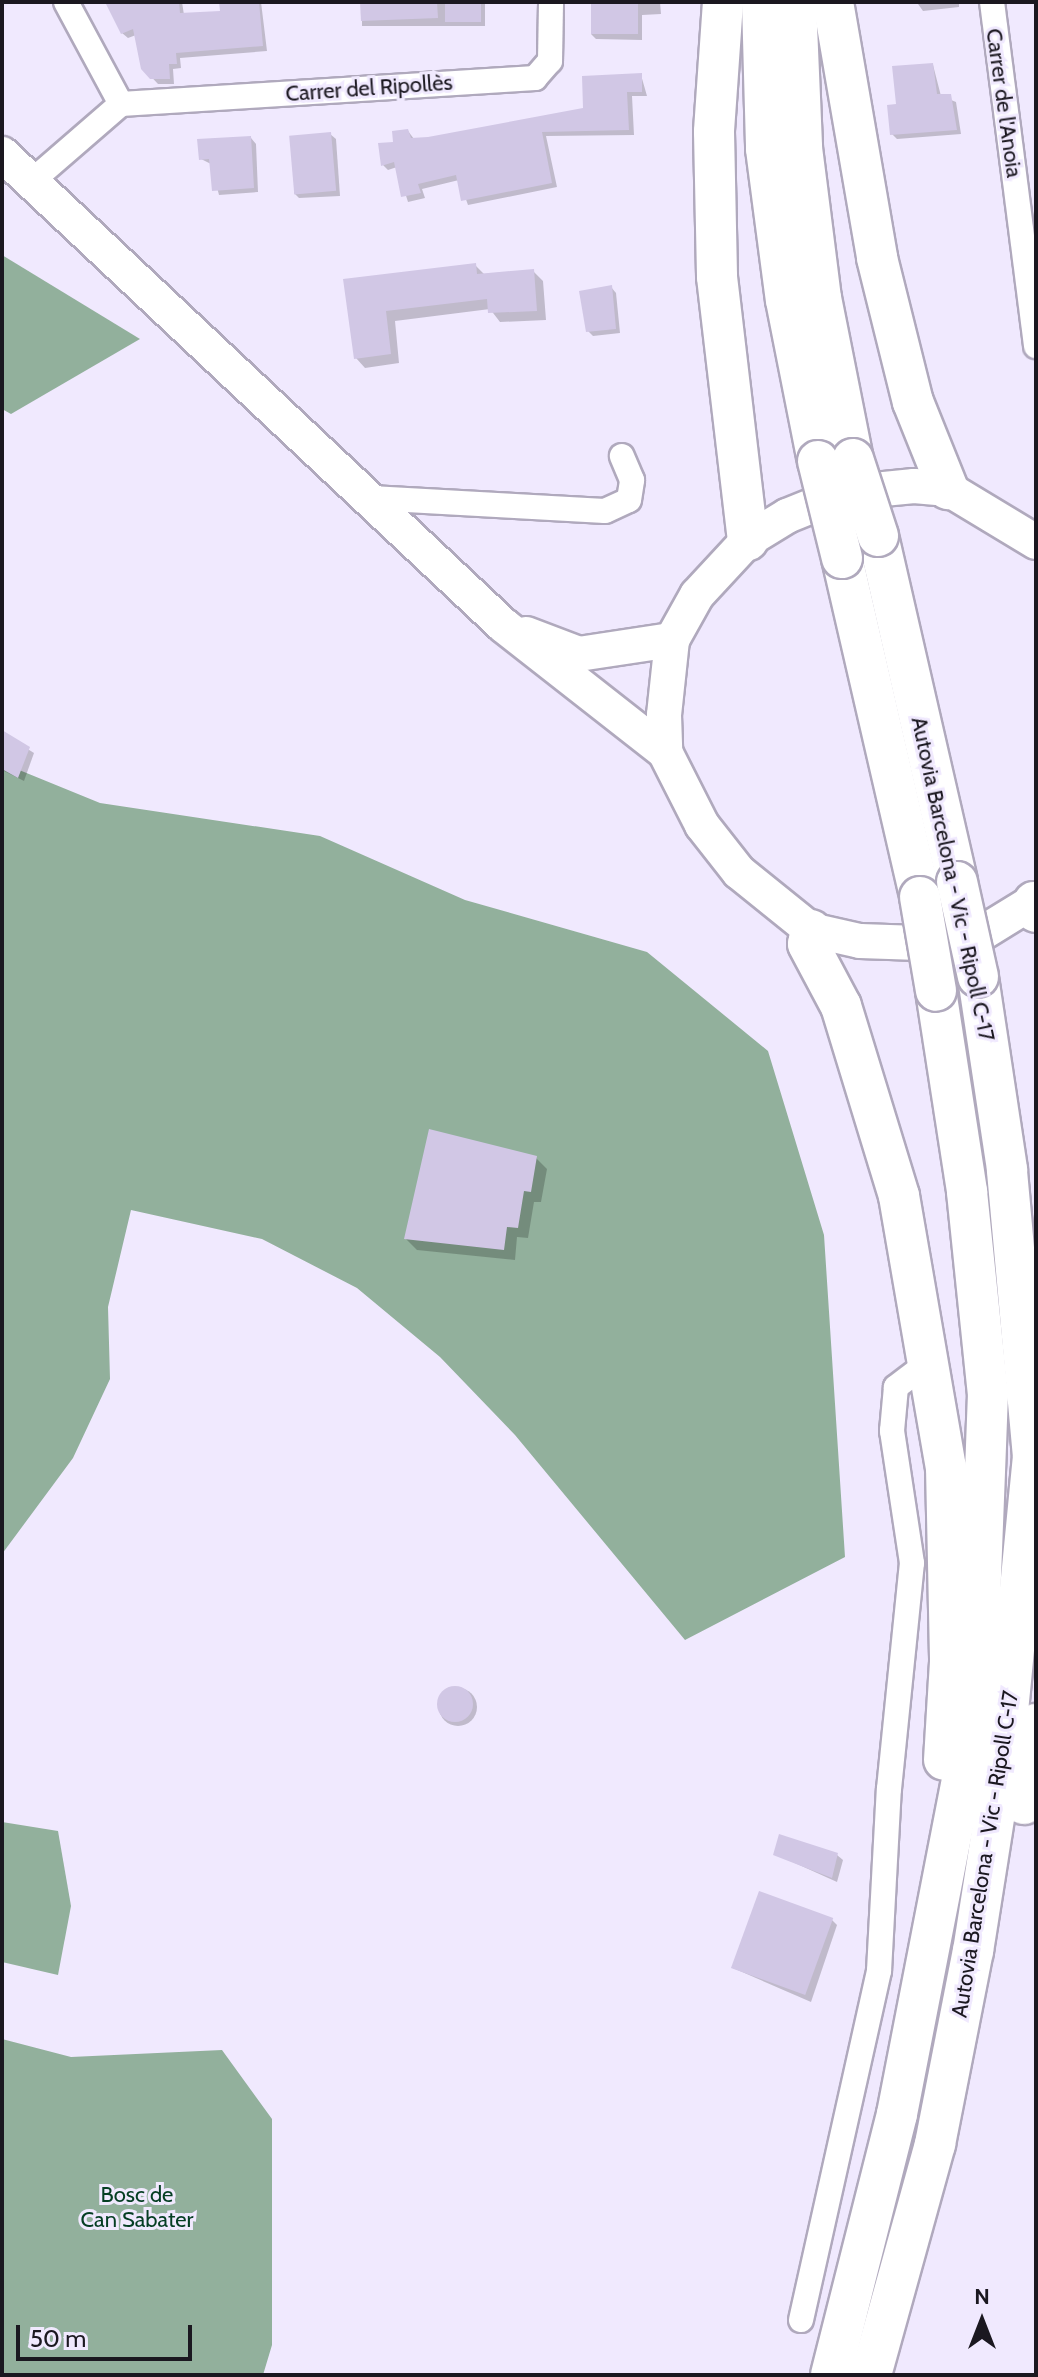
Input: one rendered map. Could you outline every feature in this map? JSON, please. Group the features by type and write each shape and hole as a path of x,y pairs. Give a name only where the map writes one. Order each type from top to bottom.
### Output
{"highway":[{"path":"723,2 714,132 717,277 748,540"},
{"name":"Autovia Barcelona - Vic - Ripoll C-17","path":"762,2 766,149 786,300 836,460 878,536 978,977 1007,1169 1033,1457 1003,1762 935,2144 871,2375"},
{"name":"Autovia Barcelona - Vic - Ripoll C-17","path":"796,2 807,193 821,298 842,558 920,897 967,1191 988,1395 976,1706 897,2114 831,2375"},
{"path":"833,2 877,258 913,402 948,489"},
{"path":"811,930 808,944 841,1006 899,1196 946,1467 950,1662 939,1837 897,2114"},
{"path":"935,2144 983,2005 1036,1724"}],"main road":[{"path":"2,154 503,625 665,752 702,825 739,872 811,930 860,941 948,944 979,935 1035,904"},
{"path":"665,752 672,640 718,567 748,540 787,516 844,493 914,486 948,489 1036,542"},
{"path":"503,625 579,654 672,640"}],"street":[{"path":"32,181 121,104 66,2"},
{"name":"Carrer del Ripollès","path":"121,104 535,78 550,61 551,2"},
{"name":"Carrer de l'Anoia","path":"992,2 1034,299 1036,346"},
{"path":"371,498 605,511 629,500 632,480 622,456"},
{"path":"801,2320 879,1971 889,1789 912,1563 892,1431 896,1387 928,1363"}],"green space":[{"path":"2,255 140,339 11,414 2,409"},
{"path":"2,763 100,803 320,836 465,900 647,952 768,1051 824,1235 845,1557 685,1640 515,1435 440,1357 357,1288 262,1239 131,1210 108,1307 110,1379 73,1458 2,1554"},
{"path":"2,1822 58,1831 71,1906 58,1975 2,1962"},
{"name":"Bosc de Can Sabater","path":"2,2039 71,2057 222,2050 272,2119 272,2345 263,2375 2,2375"}],"building":[{"path":"105,2 179,2 180,13 220,11 219,2 259,2 263,46 176,53 177,64 169,64 170,79 150,79 141,69 133,29 121,34"},
{"path":"360,2 437,2 438,18 361,21"},
{"path":"445,2 481,2 481,22 445,22"},
{"path":"591,2 638,2 638,34 591,34"},
{"path":"933,63 937,94 951,94 957,130 890,135 887,105 896,104 892,66"},
{"path":"642,73 642,92 627,92 629,130 542,132 552,183 461,201 456,175 418,184 421,193 401,197 394,162 381,166 378,143 393,142 392,131 408,129 411,138 428,137 583,108 582,76"},
{"path":"331,132 336,191 294,194 289,136"},
{"path":"251,136 254,188 212,191 209,159 199,160 197,139"},
{"path":"476,263 477,274 534,269 537,311 488,313 487,299 386,311 391,354 354,359 343,279"},
{"path":"612,285 616,329 586,332 579,291"},
{"path":"2,730 30,747 18,778 2,769"},
{"path":"429,1129 537,1156 531,1192 524,1191 518,1228 507,1227 504,1250 404,1239"},
{"path":"455,1686 468,1691 473,1704 468,1717 455,1722 442,1717 437,1704 442,1691"},
{"path":"779,1834 838,1853 832,1878 773,1855"},
{"path":"759,1891 833,1918 805,1995 731,1968"}]}
